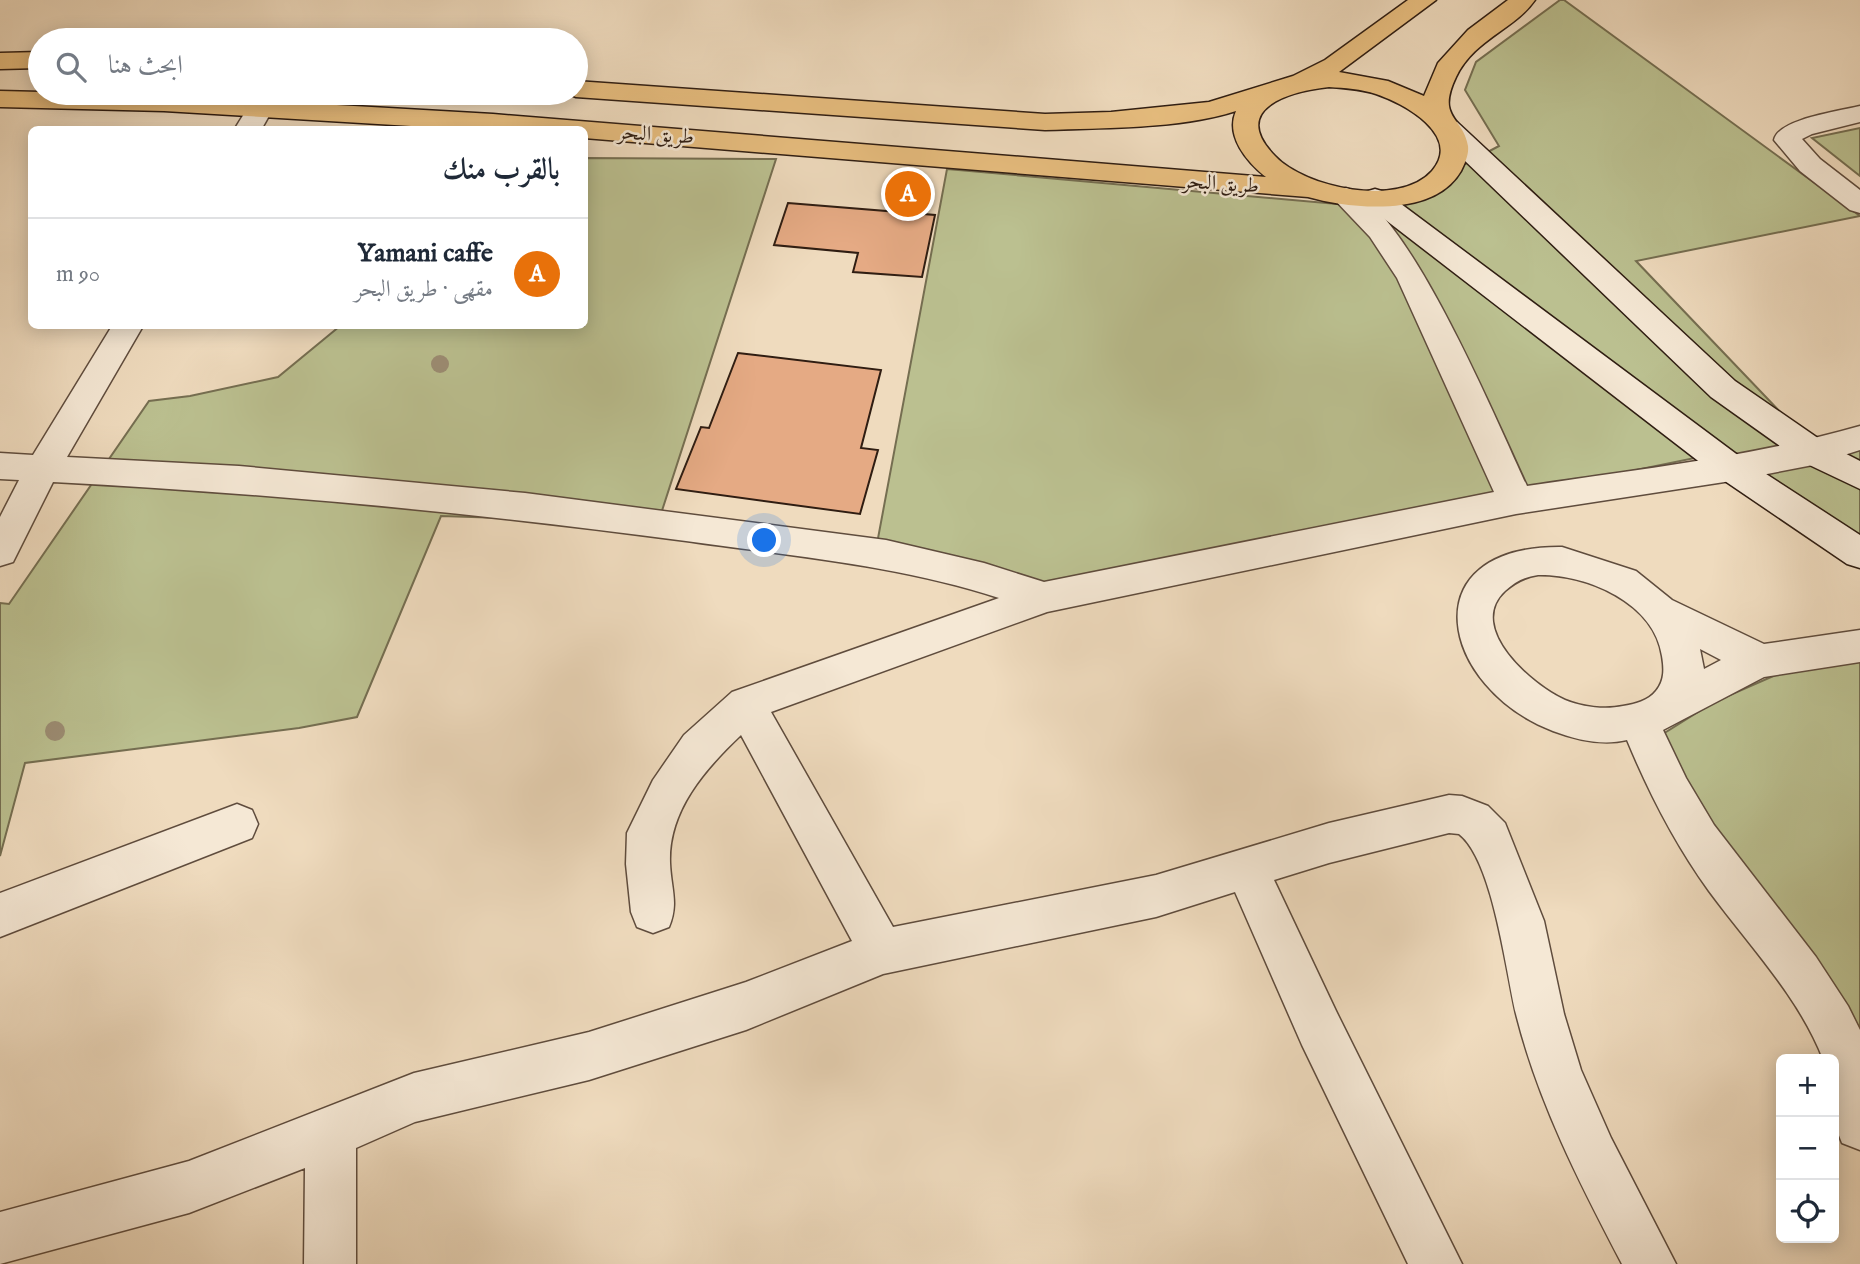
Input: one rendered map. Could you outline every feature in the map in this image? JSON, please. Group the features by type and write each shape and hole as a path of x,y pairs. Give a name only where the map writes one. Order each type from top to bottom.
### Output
{"highway":[{"path":"1424,0 1334,65 1274,90 1255,103 1245,119 1247,138 1259,157 1280,175 1311,189 1361,198 1403,195 1426,187 1444,176 1453,161 1454,145 1442,122 1434,97 1438,80 1448,64 1523,0"},
{"path":"0,61 28,60"},
{"path":"1300,81 1328,79 1359,82 1388,89 1415,100 1442,122"},
{"name":"طريق البحر","path":"588,90 1045,122 1111,120 1212,110 1274,90"},
{"name":"طريق البحر","path":"0,99 28,101"},
{"name":"طريق البحر","path":"80,105 254,118 416,115 549,126"},
{"name":"طريق البحر","path":"588,129 1311,189"}],"street":[{"path":"1860,114 1803,128 1788,136 1793,147 1810,165 1860,204"},
{"path":"1442,122 1723,389 1813,452 1860,477"},
{"path":"1361,198 1731,468 1860,554"},
{"path":"1361,198 1412,278 1516,501"},
{"path":"0,552 43,468 125,329"},
{"path":"653,912 648,864 649,833 668,793 699,748 746,704 1044,597 1516,501 1731,468 1813,452 1860,438"},
{"path":"0,466 239,479 525,506 886,554 984,578 1044,597"},
{"path":"1654,716 1680,693 1685,674 1683,652 1675,631 1660,611 1632,587 1598,569 1562,561 1528,562 1501,572 1482,590 1474,616 1479,644 1498,674 1528,700 1565,718 1604,726 1654,716 1731,673 1761,661 1860,646"},
{"path":"1660,611 1761,661"},
{"path":"746,704 777,768 849,886 881,952"},
{"path":"1654,716 1672,796 1724,875 1813,996 1843,1046 1857,1093 1860,1125"},
{"path":"0,1238 189,1187 414,1098 589,1056 746,1006 881,952 1156,896 1329,843 1449,814 1469,816 1490,837 1521,921 1540,1014 1558,1073 1592,1156 1650,1264"},
{"path":"0,915 237,824"},
{"path":"1246,868 1319,1028 1436,1264"},
{"path":"330,1264 331,1133"}],"green space":[{"path":"1560,0 1564,0 1860,216 1636,261 1808,441 1860,429 1860,563 1714,454 1028,595 876,549 947,169 1382,208 1499,146 1465,90 1476,62"},
{"path":"1860,128 1860,176 1812,138"},
{"path":"588,158 776,159 658,523 441,516 357,717 299,728 25,763 0,856 0,603 9,604 149,401 190,396 278,377 336,329 588,329"},
{"path":"1860,650 1860,1067 1639,749 1714,702 1808,661"}],"building":[{"path":"788,203 935,215 922,277 853,272 858,253 774,245"},
{"path":"738,353 881,370 861,448 878,450 860,514 676,489 701,427 709,428"}],"place":[{"name":"Yamani caffe","path":"908,194"}]}
